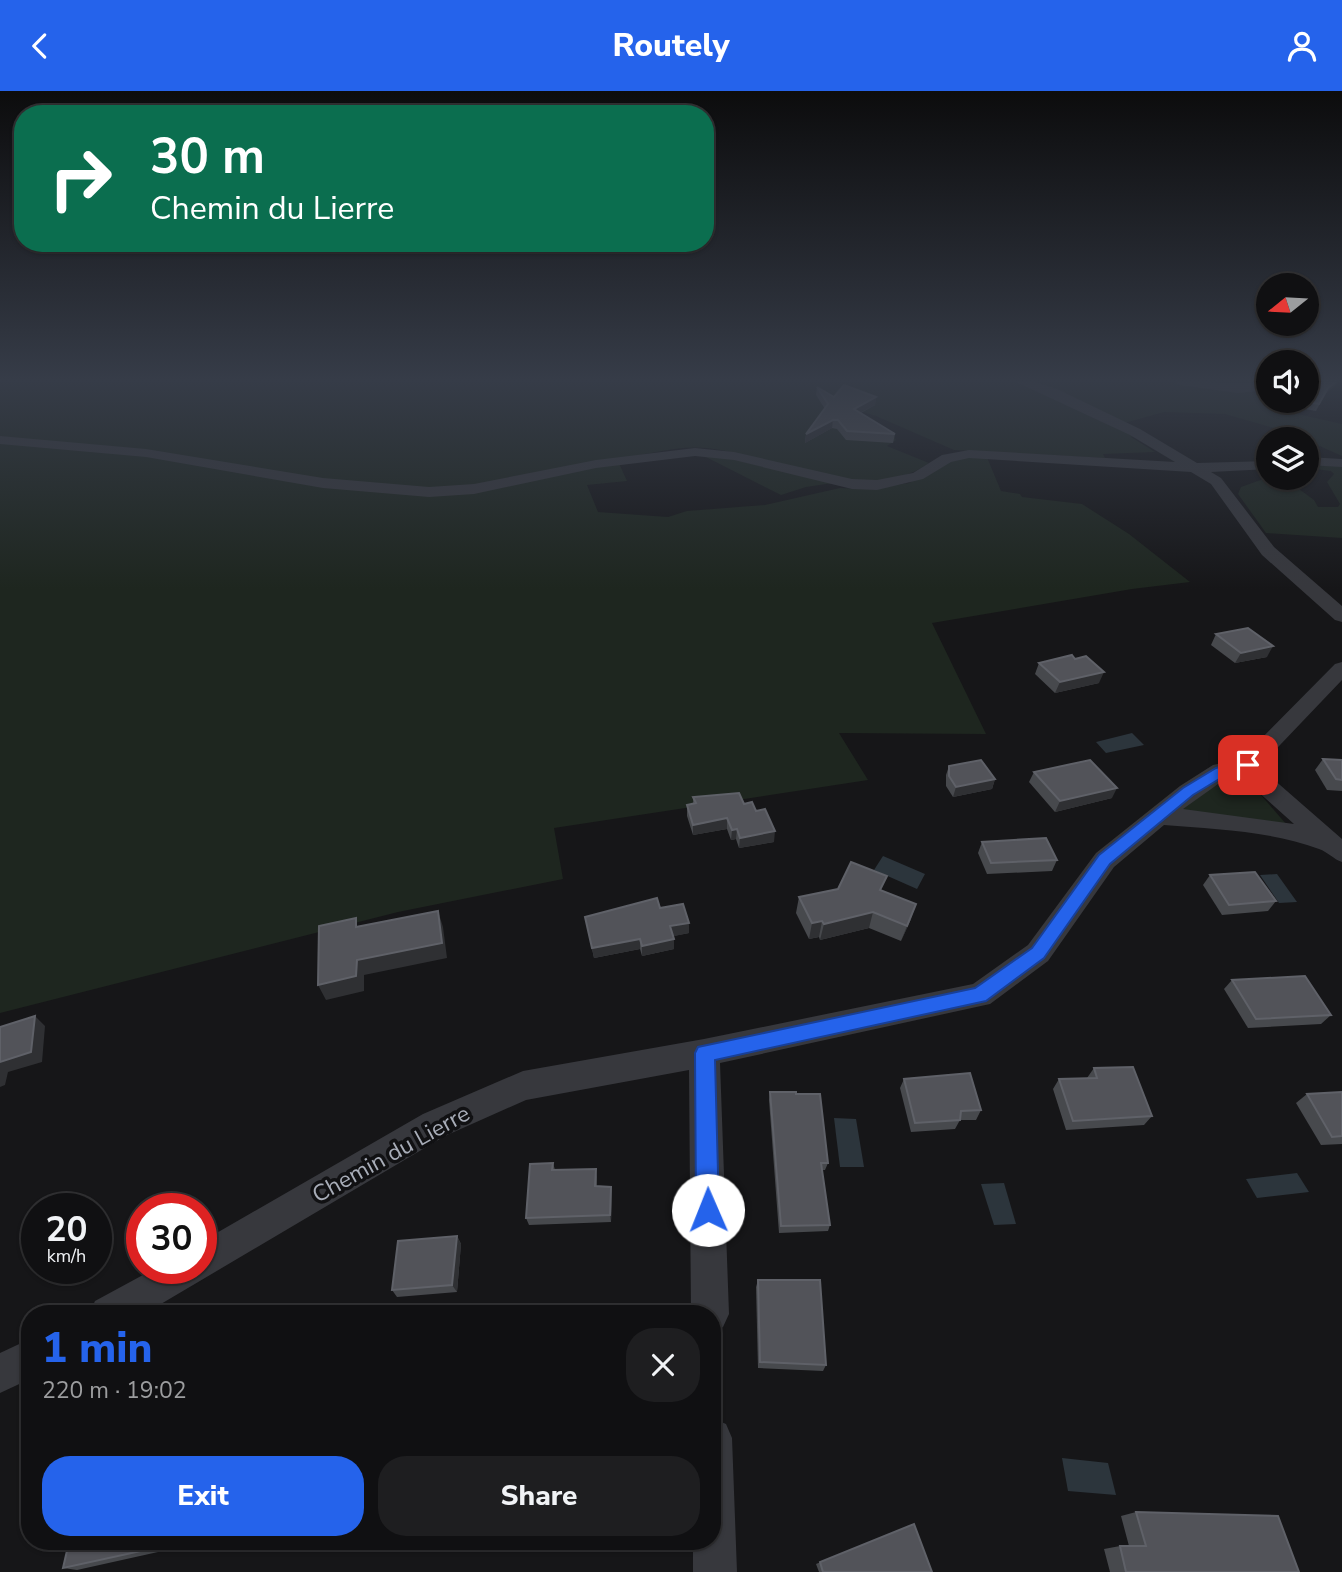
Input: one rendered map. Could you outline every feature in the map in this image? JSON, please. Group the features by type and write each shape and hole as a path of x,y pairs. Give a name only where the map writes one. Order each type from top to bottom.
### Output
{"street":[{"path":"114,450 323,482 429,492 474,489 658,455 718,453 863,485 909,479 925,473 947,458 969,454 1196,468 1256,465"},
{"path":"1166,450 1224,489 1268,551 1342,616"},
{"path":"1319,462 1342,463"},
{"path":"1224,489 1243,474 1256,469"},
{"path":"1337,848 1264,784 1248,765 1342,667"},
{"name":"Chemin du Lierre","path":"217,1253 434,1125 523,1086 705,1053 980,995 1038,953 1104,860 1188,792 1221,771 1248,765"},
{"path":"1158,816 1279,831 1337,848"},
{"path":"705,1053 710,1305"},
{"path":"124,1305 163,1284"},
{"path":"0,1374 21,1363"},
{"path":"715,1550 715,1572"}],"shaded area":[{"path":"0,450 669,450 617,459 627,481 587,485 598,512 668,517 687,511 765,505 840,488 867,489 909,483 955,458 986,455 1001,491 1020,494 1022,497 1082,504 1129,534 1190,582 1132,589 932,623 986,734 839,733 868,780 554,828 563,879 398,912 0,1013"},
{"path":"718,450 897,450 929,463 903,476 876,481 848,481"},
{"path":"956,450 1155,452 1103,454 1105,458"},
{"path":"1329,450 1342,450 1342,456"},
{"path":"700,454 715,455 833,483 806,487 781,495"},
{"path":"1319,465 1342,466 1342,538 1266,533 1238,494 1241,487 1256,482 1256,490 1300,490 1314,500 1318,507 1338,507 1340,504 1327,482 1334,474 1319,470"},
{"path":"1132,733 1144,745 1106,753 1096,742"},
{"path":"1239,779 1253,786 1287,825 1185,813 1181,808 1208,789"},
{"path":"883,856 925,874 917,889 874,870"},
{"path":"1277,874 1297,902 1279,903 1260,875"},
{"path":"834,1118 856,1119 864,1167 840,1167"},
{"path":"1297,1173 1309,1192 1257,1198 1246,1179"},
{"path":"1004,1183 1016,1224 994,1225 981,1184"},
{"path":"1062,1458 1108,1463 1116,1495 1068,1491"}],"building":[{"path":"1248,628 1273,646 1241,653 1216,634"},
{"path":"1072,655 1075,659 1086,656 1104,672 1060,682 1039,663"},
{"path":"1323,759 1342,760 1342,780 1336,779"},
{"path":"981,760 995,779 956,787 949,776 949,766"},
{"path":"1090,760 1117,788 1060,801 1034,772"},
{"path":"739,793 744,804 752,802 756,811 765,809 775,831 740,838 737,829 732,830 727,818 693,825 687,805 696,803 693,797"},
{"path":"1046,838 1057,860 991,863 982,842"},
{"path":"851,862 887,876 880,890 916,904 907,926 873,912 824,924 822,921 812,923 799,897 838,889"},
{"path":"1255,872 1276,901 1229,905 1210,875"},
{"path":"657,898 660,908 683,904 689,923 670,926 674,939 642,946 640,939 592,948 585,917"},
{"path":"438,911 442,943 357,960 356,976 318,985 319,926 356,918 356,927"},
{"path":"1305,976 1331,1015 1256,1019 1232,980"},
{"path":"35,1016 31,1052 0,1062 0,1027"},
{"path":"1133,1067 1152,1116 1073,1121 1059,1079 1097,1078 1094,1068"},
{"path":"970,1073 981,1110 961,1111 960,1120 915,1123 904,1079"},
{"path":"770,1092 820,1094 828,1163 821,1163 830,1225 781,1226"},
{"path":"1342,1092 1342,1136 1332,1137 1307,1094"},
{"path":"553,1163 552,1170 596,1169 595,1186 611,1187 610,1215 526,1218 530,1164"},
{"path":"457,1236 452,1285 392,1290 398,1241"},
{"path":"758,1280 820,1280 826,1365 760,1362"},
{"path":"1136,1512 1278,1516 1299,1572 1126,1572 1120,1546 1146,1546"},
{"path":"914,1524 932,1572 823,1572 820,1562"},
{"path":"67,1550 146,1550 63,1568"}],"route":[{"path":"708,1210 705,1053 980,995 1038,953 1104,860 1188,792 1221,771 1248,765"}]}
